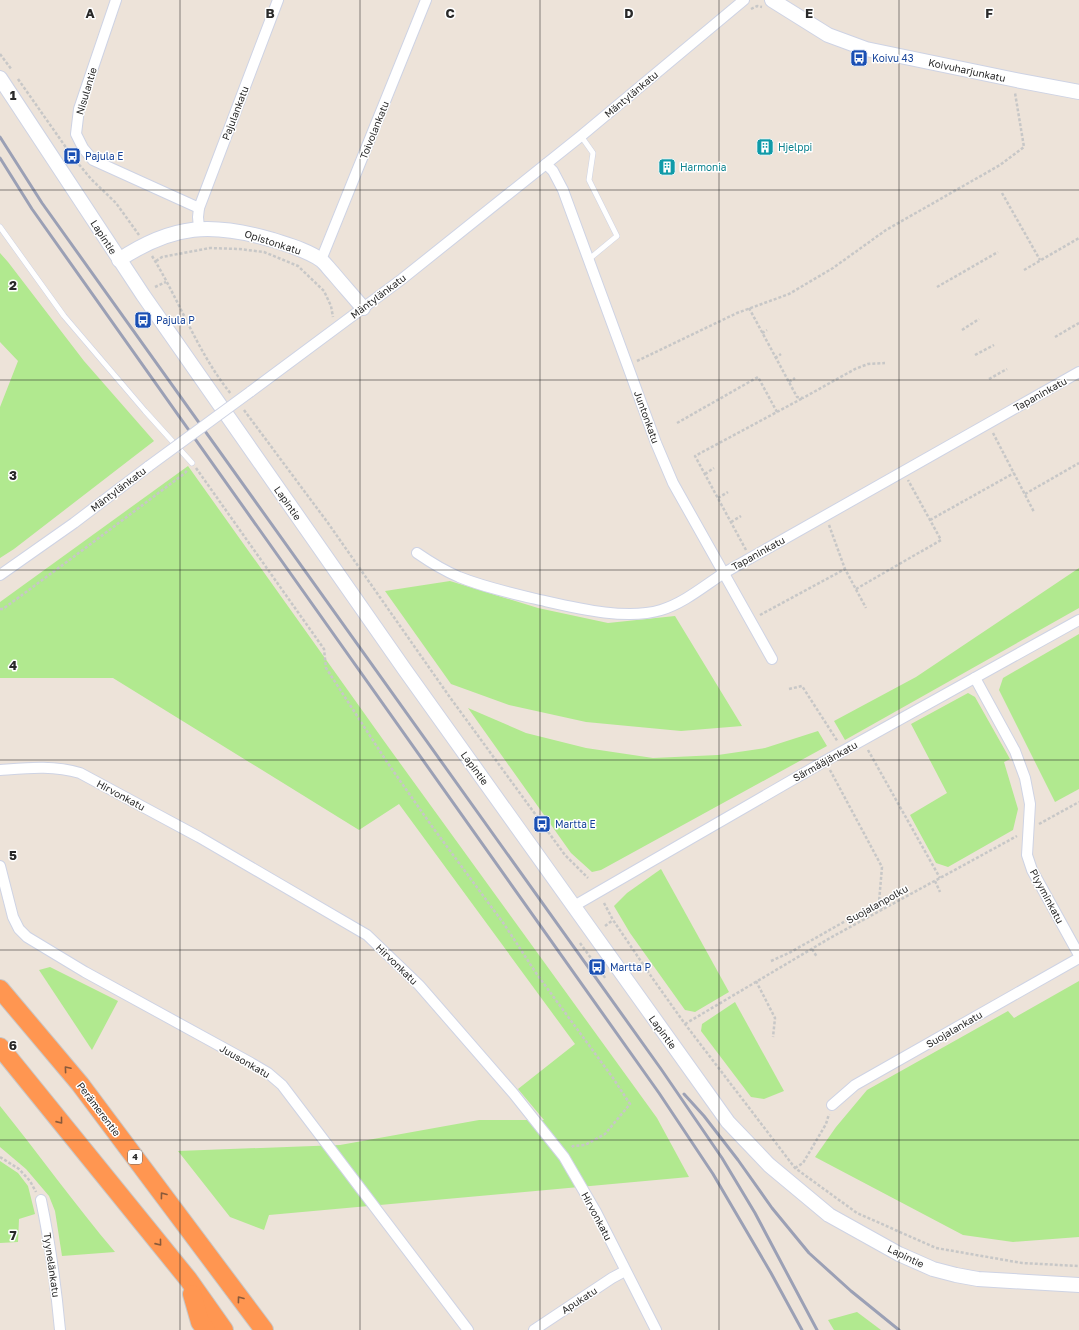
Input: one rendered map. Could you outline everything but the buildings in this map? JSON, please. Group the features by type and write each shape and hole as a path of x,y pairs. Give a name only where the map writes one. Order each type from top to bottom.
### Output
{"highway":[{"name":"Perämerentie","path":"0,989 80,1084 264,1330"},
{"path":"0,1047 188,1279 224,1330"},
{"path":"188,1279 200,1322 206,1330"}],"main road":[{"name":"Koivuharjunkatu","path":"772,0 828,35 850,44 1079,92"},
{"name":"Lapintie","path":"0,78 119,260 396,657 728,1122 769,1165 829,1215 898,1254 933,1269 978,1279 1079,1285"},
{"name":"Opistonkatu","path":"119,260 136,248 176,232 199,228 247,232 289,245 321,260 363,308"}],"street":[{"name":"Nisulantie","path":"116,0 79,109 76,134 83,148 92,160 199,208"},
{"name":"Pajulankatu","path":"199,228 199,208 278,0"},
{"name":"Toivolankatu","path":"321,260 426,0"},
{"name":"Mäntylänkatu","path":"0,576 74,523 402,279 581,136 744,0"},
{"name":"Juntonkatu","path":"546,164 553,171 563,190 656,443 673,483 772,659"},
{"name":"Tapaninkatu","path":"417,553 459,577 506,592 605,612 641,614 662,610 678,603 750,558 1079,372"},
{"name":"Särmääjänkatu","path":"574,906 844,750 1079,620"},
{"name":"Plyyminkatu","path":"975,678 1015,751 1025,778 1030,804 1027,855 1032,870 1079,955"},
{"name":"Hirvonkatu","path":"0,770 47,767 66,769 80,773 200,837 367,935 419,985 513,1093 564,1157 596,1212 656,1330"},
{"name":"Juusonkatu","path":"0,866 13,918 19,929 27,938 85,972 251,1063 268,1073 282,1085 468,1330"},
{"name":"Suojalankatu","path":"832,1105 856,1085 1079,958"},
{"name":"Tyynelänkatu","path":"41,1200 56,1283 60,1330"},
{"name":"Apukatu","path":"534,1330 612,1278 626,1271"}],"lane":[{"path":"581,136 593,153 589,180 617,236 588,260"},
{"path":"0,227 64,316 145,411 192,463"}],"path":[{"path":"0,54 72,156 91,179 116,204 136,231"},
{"path":"628,365 737,313 789,294 833,268 886,230 1000,165 1024,147 1015,91 1016,80"},
{"path":"1002,193 1040,260"},
{"path":"1024,270 1079,238"},
{"path":"232,396 223,385 203,352 166,282 156,262 162,257 210,248 240,249 264,252 298,266 324,290 331,306 334,320"},
{"path":"937,287 998,252"},
{"path":"156,287 166,282"},
{"path":"749,308 797,397 803,398"},
{"path":"962,330 979,319"},
{"path":"1055,337 1079,323"},
{"path":"762,333 767,330"},
{"path":"975,355 994,345"},
{"path":"775,358 781,354"},
{"path":"750,558 695,456 855,369 868,364 885,363"},
{"path":"989,379 1007,369"},
{"path":"677,423 758,377 777,412"},
{"path":"789,382 794,378"},
{"path":"241,408 328,523 449,696 565,855 588,878"},
{"path":"988,423 1034,512"},
{"path":"0,609 3,609 113,528 185,473 192,463 324,649 326,668 387,762 431,825 499,917 536,973 613,1078 630,1104 605,1134 585,1145 573,1146 564,1157"},
{"path":"1024,494 1079,463"},
{"path":"705,474 714,468"},
{"path":"856,589 941,540 903,471"},
{"path":"930,520 1014,473"},
{"path":"718,498 728,492"},
{"path":"731,522 741,516"},
{"path":"825,516 846,569 866,608"},
{"path":"750,620 846,569"},
{"path":"789,689 802,686 844,750"},
{"path":"863,740 940,878"},
{"path":"825,761 882,867 879,902 882,910"},
{"name":"Suojalanpolku","path":"685,1024 812,949 1079,802"},
{"path":"935,881 940,892"},
{"path":"604,902 613,920 685,1024 795,1168 857,1213 936,1248 1022,1263 1079,1266"},
{"path":"771,960 788,953 879,902"},
{"path":"605,926 613,920"},
{"path":"580,943 606,979"},
{"path":"812,949 817,957"},
{"path":"756,981 775,1018 773,1037"},
{"path":"795,1168 803,1163 826,1124 832,1105"},
{"path":"0,1157 19,1169 30,1181 41,1200"}],"green space":[{"path":"0,253 84,361 154,441 14,549 0,558 0,407 18,361 0,342"},
{"path":"188,466 384,741 657,1118 689,1177 269,1215 264,1230 230,1217 178,1151 340,1145 479,1120 544,1120 518,1089 575,1044 399,804 359,830 113,678 0,678 0,602"},
{"path":"1079,568 1079,608 845,740 834,721 916,677"},
{"path":"450,581 538,608 608,623 675,616 742,726 681,731 586,722 509,705 451,684 385,591"},
{"path":"1079,634 1079,789 1055,802 999,690 1003,678"},
{"path":"968,693 975,697 1010,759 1004,762 1018,809 1013,830 948,867 936,863 910,815 947,793 911,724"},
{"path":"468,708 526,733 586,748 653,758 718,755 765,748 818,731 827,746 601,870 592,872 571,853"},
{"path":"661,869 729,992 695,1012 685,1010 630,933 614,906 627,893"},
{"path":"50,967 118,1001 92,1050 39,970"},
{"path":"1079,981 1079,1237 1013,1242 963,1235 815,1157 836,1127 867,1090 1008,1011 1014,1018"},
{"path":"735,1002 784,1091 764,1099 751,1097 701,1031 702,1024"},
{"path":"0,1106 115,1252 62,1256 55,1211 49,1196 26,1169 0,1147"},
{"path":"0,1161 18,1173 28,1186 35,1214 19,1219 18,1242 0,1243"},
{"path":"857,1312 881,1330 834,1330 828,1320"}],"railway":[{"path":"0,137 42,203 661,1069 722,1158 755,1213 817,1330"},
{"path":"0,158 32,209 659,1093 713,1174 771,1273 802,1330"},
{"path":"684,1094 704,1116 772,1208 809,1253 851,1291 899,1330"}],"place":[{"name":"Koivu 43","path":"859,58"},
{"name":"Hjelppi","path":"765,147"},
{"name":"Pajula E","path":"72,156"},
{"name":"Harmonia","path":"667,167"},
{"name":"Pajula P","path":"143,320"},
{"name":"Martta E","path":"542,824"},
{"name":"Martta P","path":"597,967"}]}
